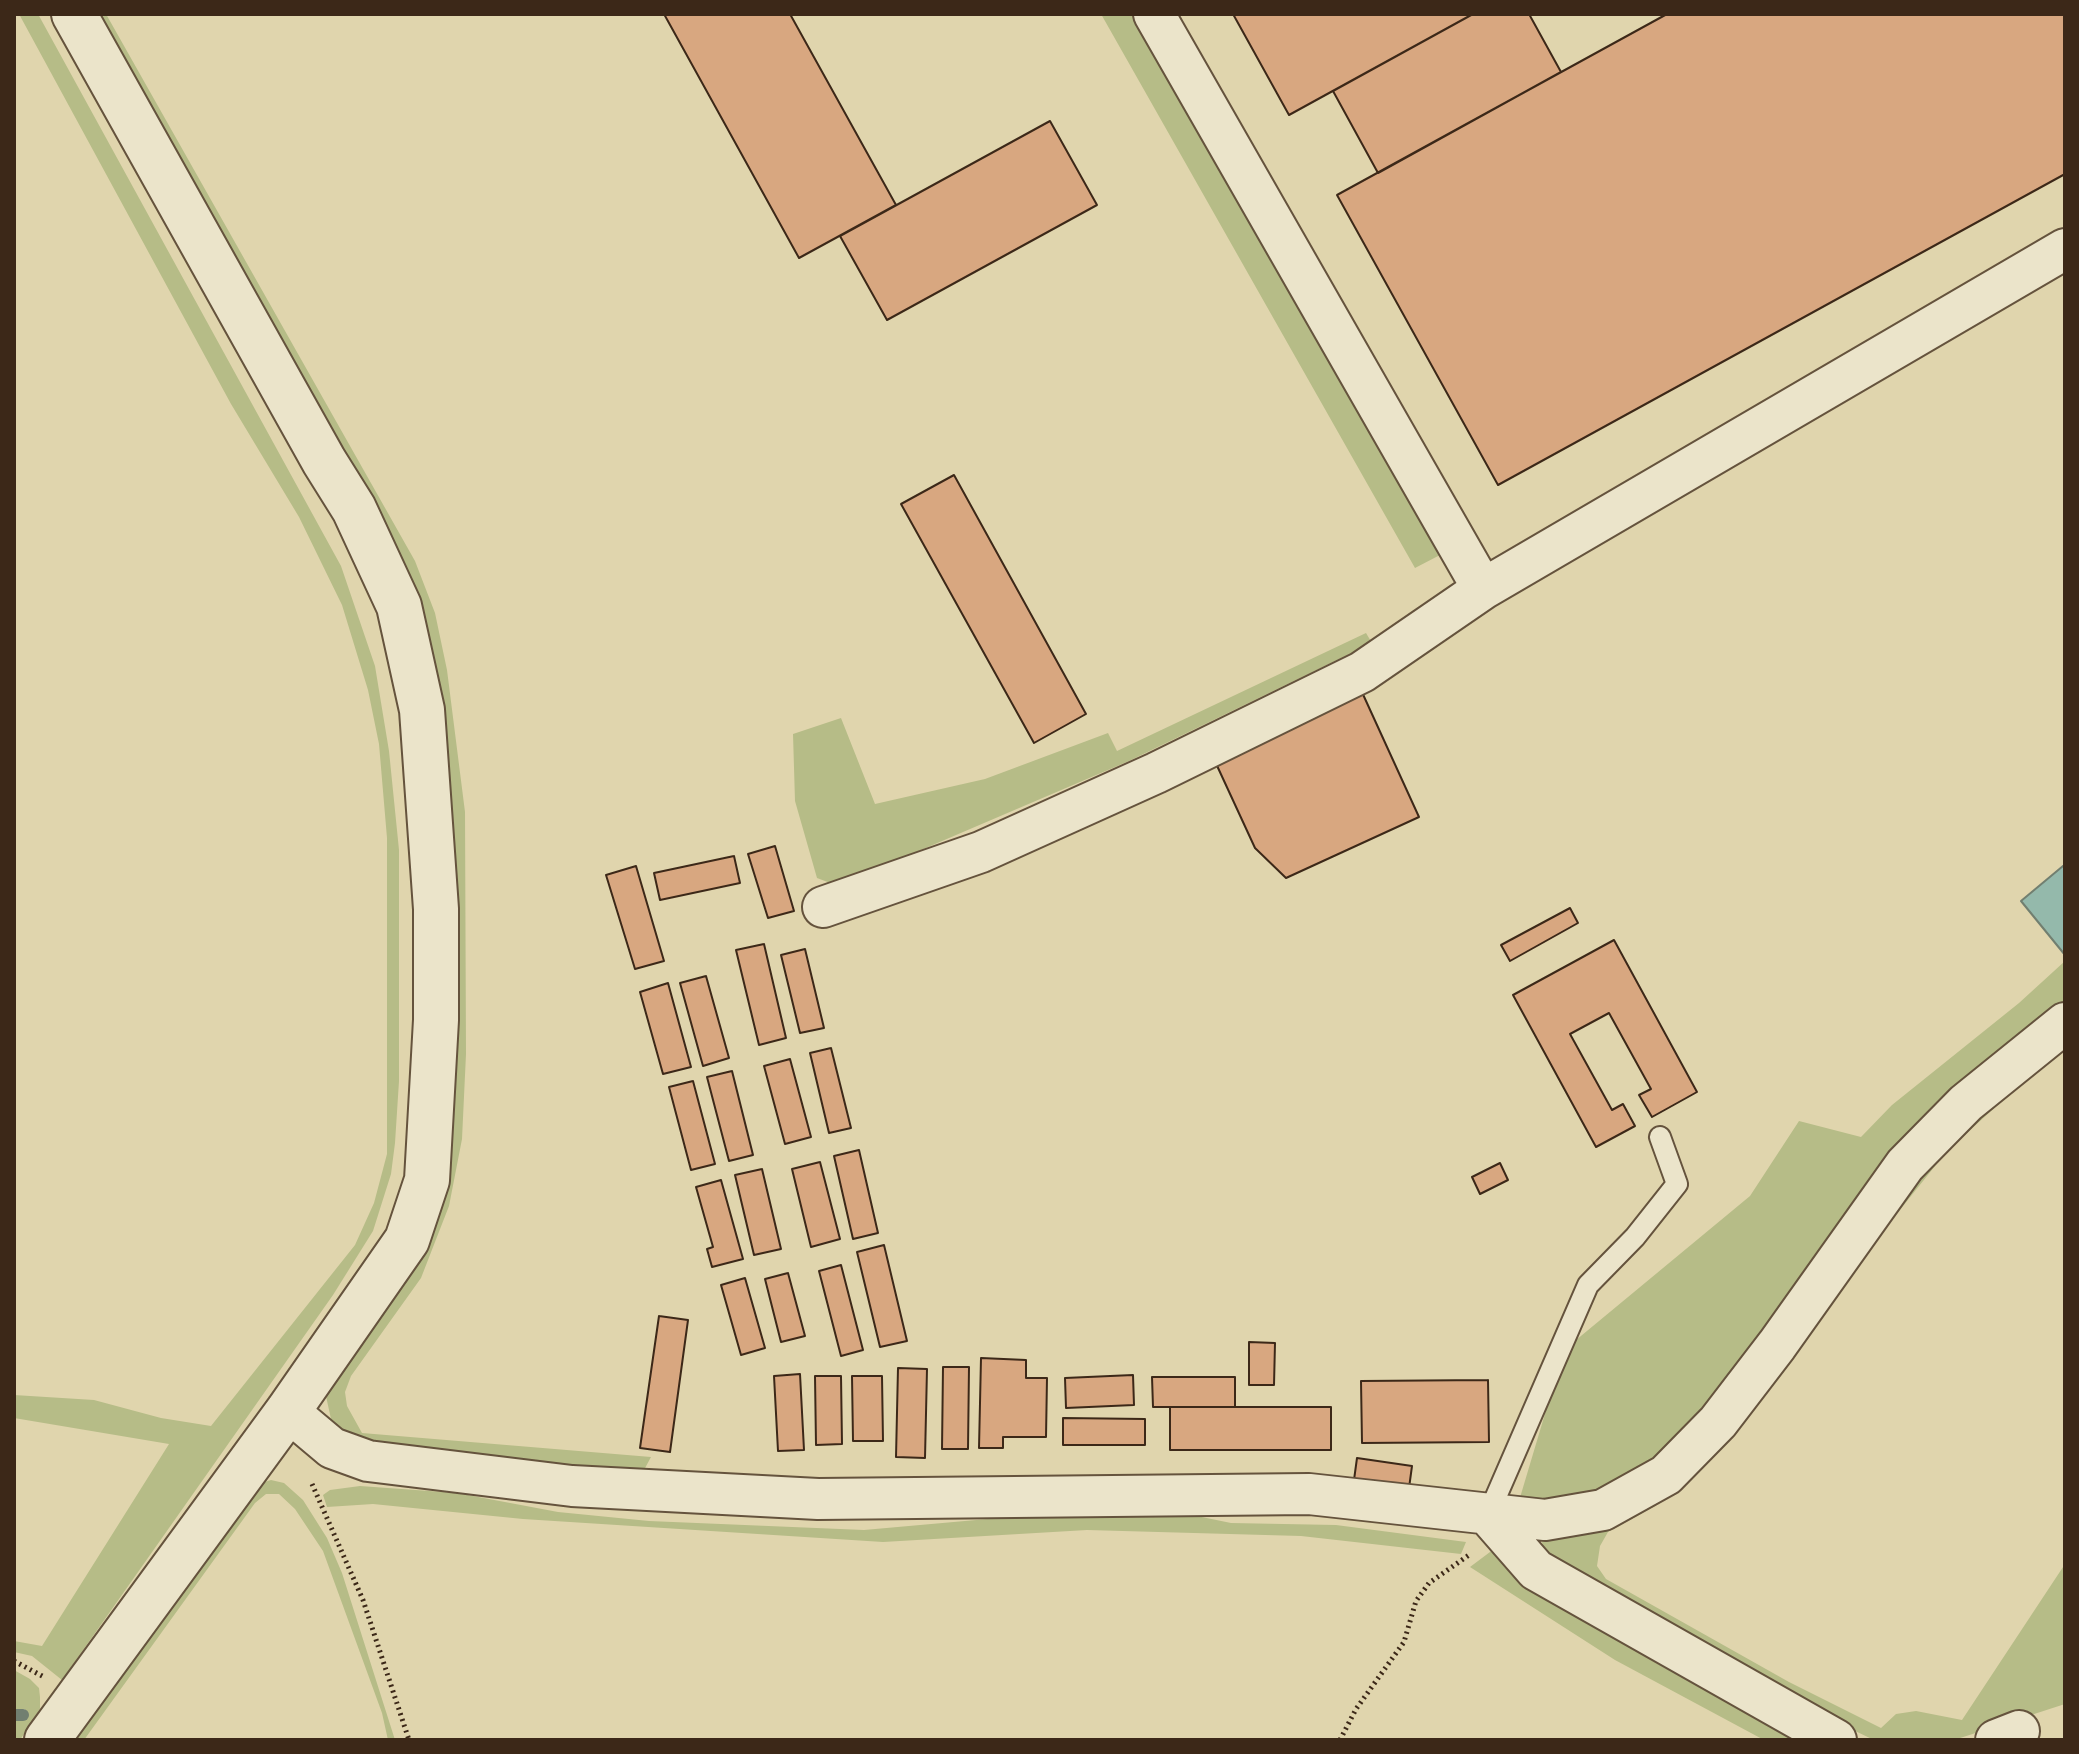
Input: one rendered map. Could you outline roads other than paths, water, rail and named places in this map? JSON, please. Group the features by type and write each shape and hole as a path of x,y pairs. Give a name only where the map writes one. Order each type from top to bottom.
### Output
{"street":[{"path":"47,1740 288,1411 407,1240 427,1180 436,1020 436,909 422,710 399,606 378,556 74,14"},
{"path":"1154,14 1483,589"},
{"path":"823,907 981,852 1156,773 1362,672 1483,589 2065,249"},
{"path":"288,1411 332,1448 368,1461 572,1486 818,1499 1309,1494 1545,1520 1603,1510 1666,1475 1718,1422 1769,1356 1905,1165 1966,1103 2065,1023"},
{"path":"1488,1515 1536,1570 1836,1740"}],"lane":[{"path":"1488,1515 1588,1285 1635,1237 1677,1184 1660,1137"}],"waterway":[{"path":"14,1715 23,1715"}]}
